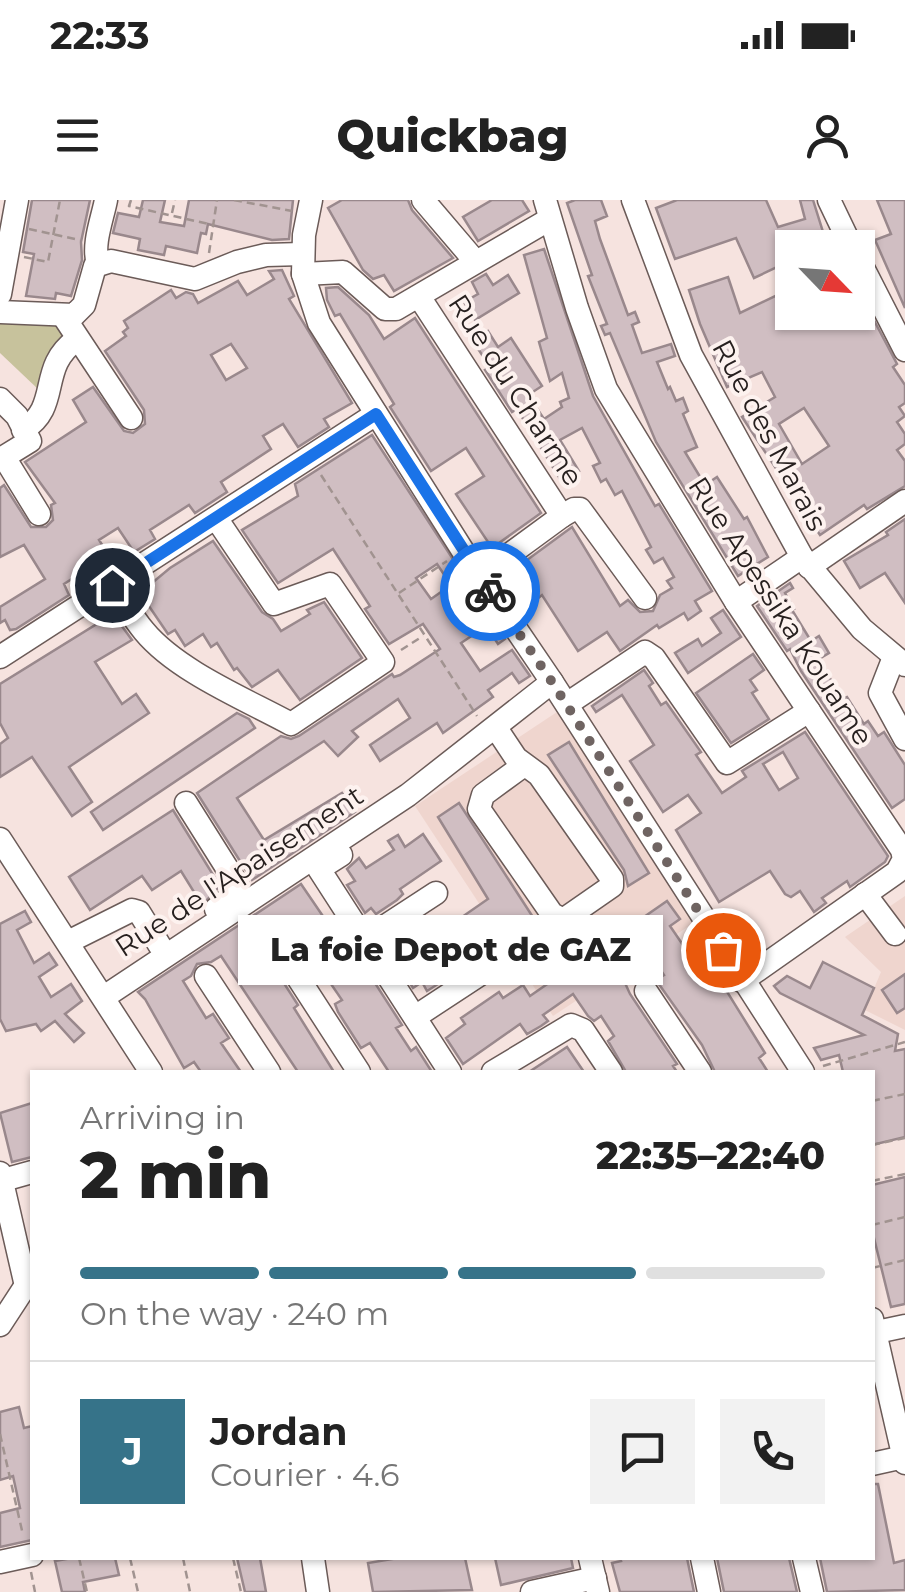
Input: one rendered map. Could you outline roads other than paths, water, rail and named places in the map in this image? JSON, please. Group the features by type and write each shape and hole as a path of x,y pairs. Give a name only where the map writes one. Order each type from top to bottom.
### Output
{"street":[{"path":"0,294 18,200"},
{"path":"0,312 64,317 80,311 98,254 106,200"},
{"path":"423,200 475,261"},
{"name":"Rue des Marais","path":"634,200 691,355 805,562 862,629 900,661"},
{"path":"829,200 843,230"},
{"path":"309,207 302,264 319,323 801,1070"},
{"path":"98,254 111,261 196,279 266,254 343,272 385,309 396,310 420,298 548,210"},
{"name":"Rue Apessika Kouame","path":"548,210 576,308 606,389 736,602 902,850 904,860 897,872 742,981"},
{"path":"875,291 905,350"},
{"name":"Rue du Charme","path":"420,298 562,516"},
{"path":"64,317 131,418"},
{"path":"23,430 42,415 57,358 76,340"},
{"path":"0,399 18,416 30,441 4,457 38,514"},
{"path":"0,657 376,414"},
{"path":"736,602 905,501"},
{"path":"480,576 574,508 586,514 646,598"},
{"path":"112,585 145,633 166,652 290,724 382,662 330,584 274,604 216,518"},
{"path":"567,704 646,652 727,762 808,711"},
{"path":"900,661 880,693 905,739"},
{"path":"449,1070 320,869 403,806 552,682"},
{"path":"492,731 524,765 539,774 612,879 612,886 564,920 552,914 479,809 483,795 524,765"},
{"path":"100,992 238,891 186,803"},
{"name":"Rue de l'Apaisement","path":"100,992 403,806"},
{"path":"0,839 151,1070"},
{"path":"364,940 436,893"},
{"path":"865,894 895,934"},
{"path":"68,942 132,910 139,912 160,946"},
{"path":"271,936 358,1070"},
{"path":"415,1018 485,971"},
{"path":"206,976 269,1070"},
{"path":"646,990 699,1070"},
{"path":"505,1069 571,1025 583,1030 610,1070"},
{"path":"0,1325 29,1281 1,1178 30,1172"},
{"path":"875,1328 905,1326"},
{"path":"875,1332 904,1460 875,1464"},
{"path":"0,1562 30,1556"},
{"path":"312,1560 318,1592"},
{"path":"702,1560 710,1592"},
{"path":"804,1560 812,1592"},
{"path":"532,1592 594,1576"}],"place":[{"name":"La foie Depot de GAZ","path":"723,950"}]}
